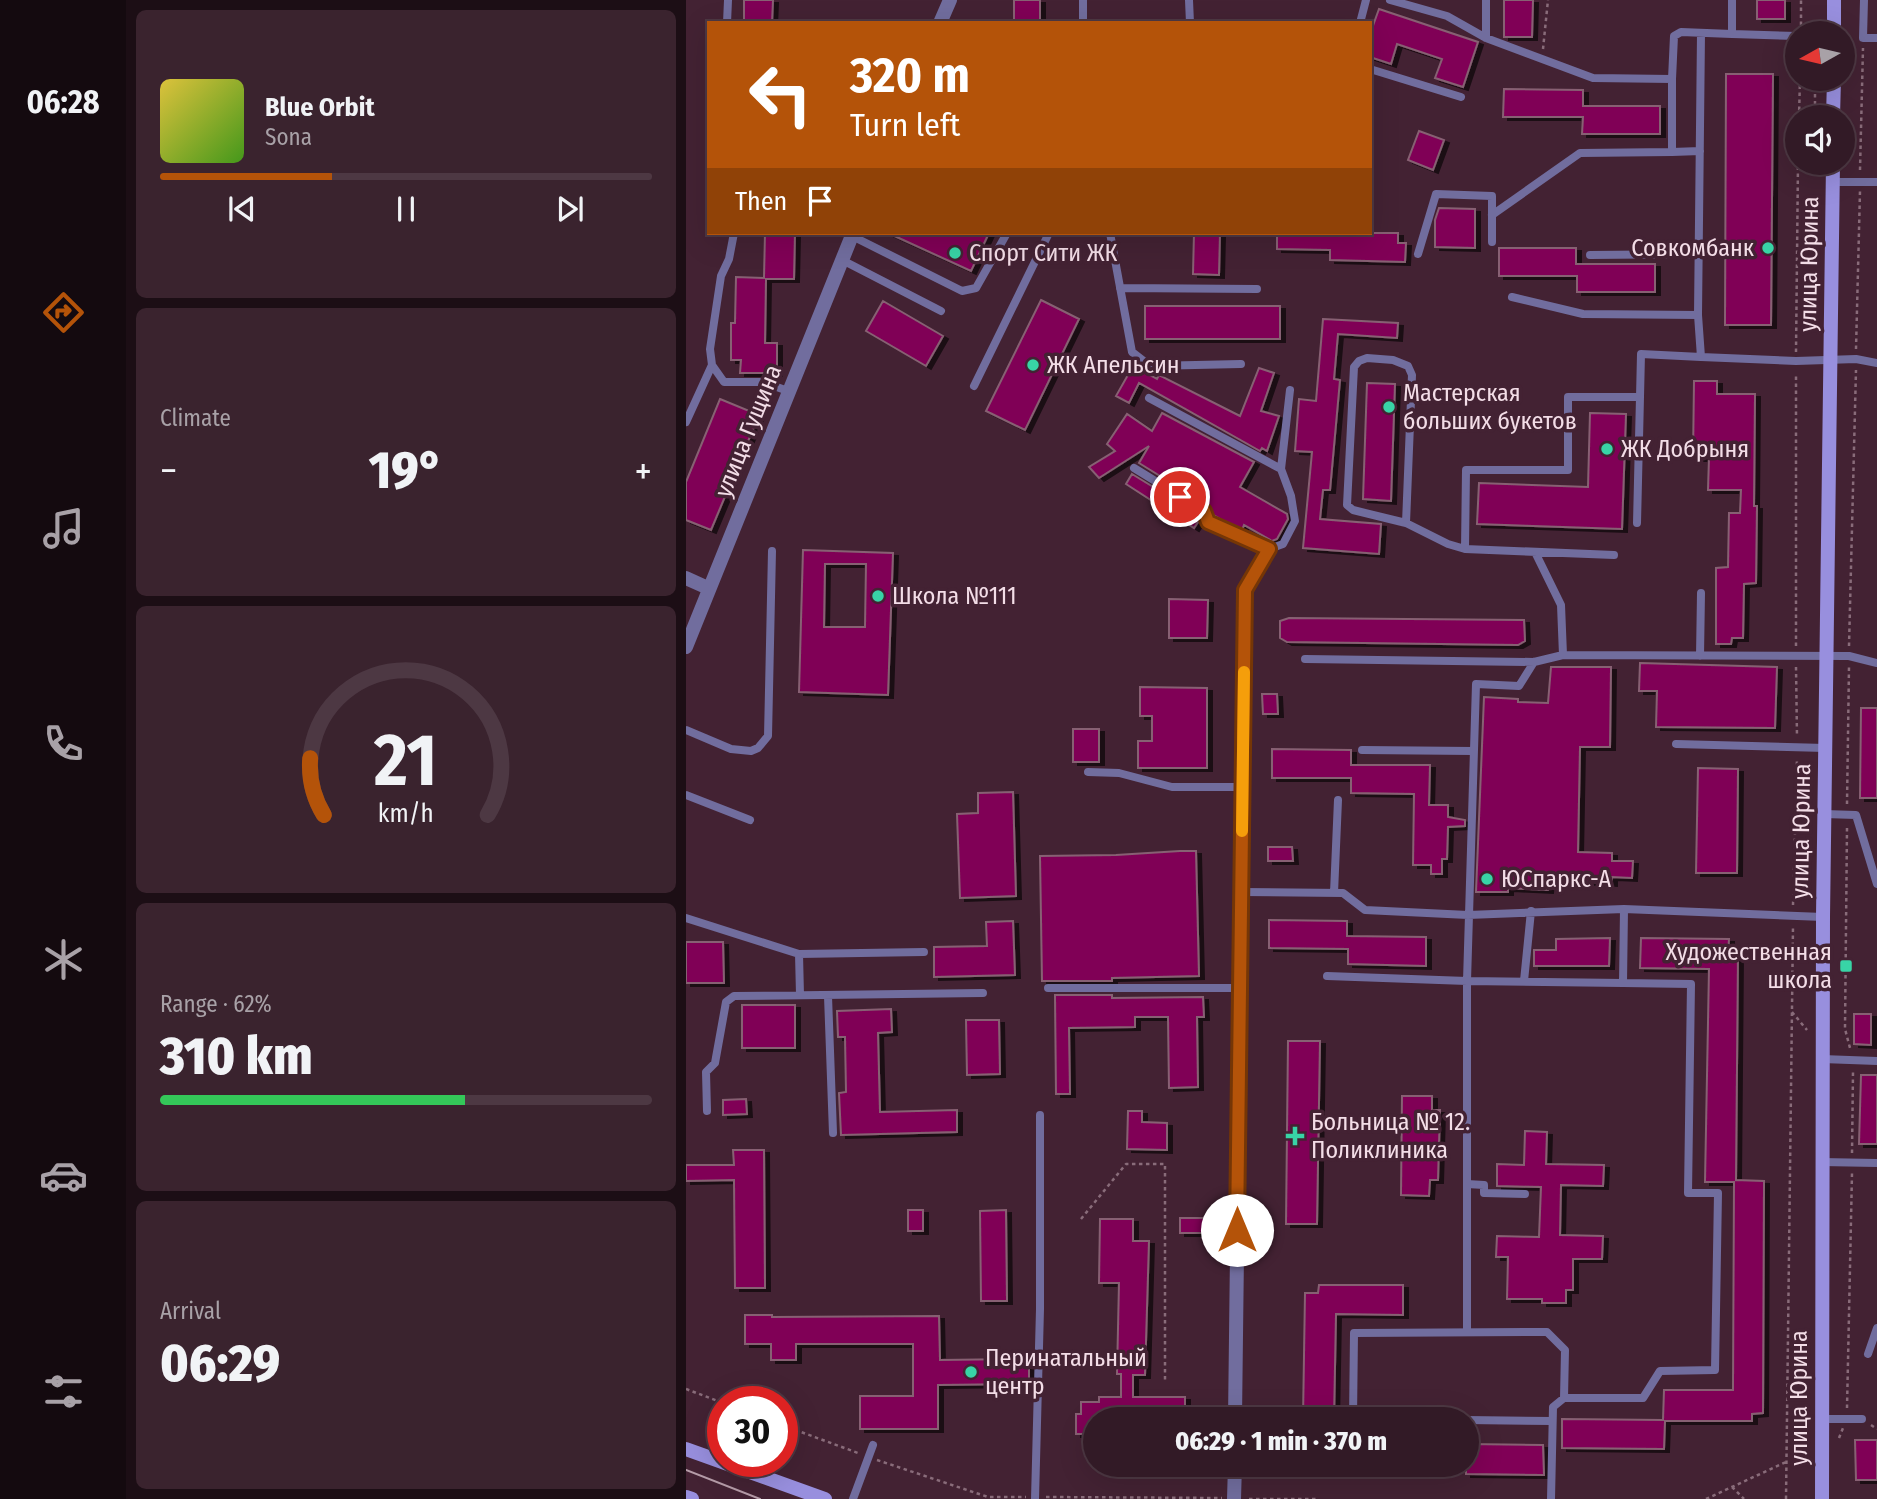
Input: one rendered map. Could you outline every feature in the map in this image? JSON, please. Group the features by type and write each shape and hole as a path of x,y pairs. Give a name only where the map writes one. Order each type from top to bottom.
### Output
{"main road":[{"path":"1834,0 1834,21"},
{"name":"улица Юрина","path":"1822,1499 1823,917 1833,175"},
{"path":"686,1449 825,1499"},
{"path":"686,1497 692,1499"}],"street":[{"path":"941,21 950,0"},
{"name":"улица Гущина","path":"686,646 853,235"},
{"path":"686,578 708,588"},
{"path":"1235,1407 1245,590"},
{"path":"1234,1499 1235,1477"}],"lane":[{"path":"727,21 728,0"},
{"path":"1083,0 1083,21"},
{"path":"1189,0 1190,21"},
{"path":"1361,21 1366,0"},
{"path":"1391,0 1447,16 1486,37 1593,78 1672,79"},
{"path":"1486,0 1486,37"},
{"path":"1732,0 1732,34"},
{"path":"1864,0 1863,38 1877,38"},
{"path":"1672,152 1674,36 1681,32 1785,35"},
{"path":"1701,33 1698,315 1701,357"},
{"path":"1372,70 1461,97"},
{"path":"1492,215 1580,153 1700,151"},
{"path":"1833,182 1877,182"},
{"path":"1418,254 1436,194 1492,196 1492,242"},
{"path":"734,235 729,259 721,276 710,349 712,365 724,382 763,382 789,391"},
{"path":"855,235 962,291 976,288 1006,235"},
{"path":"974,386 1048,235"},
{"path":"1110,235 1132,352 1150,366 1241,364"},
{"path":"1590,255 1699,254"},
{"path":"842,260 941,311"},
{"path":"1119,288 1257,289"},
{"path":"1512,297 1583,314 1698,315"},
{"path":"1637,523 1641,354 1796,361 1856,359 1877,363"},
{"path":"1406,523 1412,375 1408,366 1402,362 1367,358 1354,367 1347,505 1353,510 1406,523 1448,544 1465,549 1614,555"},
{"path":"686,422 712,365"},
{"path":"1245,590 1269,549 1283,544 1295,521 1291,496 1281,470 1290,390"},
{"path":"1465,549 1466,470 1568,470 1569,397 1640,397"},
{"path":"1149,398 1281,470"},
{"path":"1134,468 1204,511 1208,522 1269,549"},
{"path":"686,730 741,751 758,748 768,736 772,551"},
{"path":"1535,552 1561,605 1563,655"},
{"path":"1700,656 1701,593"},
{"path":"1305,659 1534,662 1563,655 1849,656 1877,663"},
{"path":"1467,1332 1467,981 1476,684 1519,686 1534,662"},
{"path":"1676,744 1825,748"},
{"path":"1362,750 1473,751"},
{"path":"1088,772 1119,773 1172,787 1243,787"},
{"path":"686,795 750,820"},
{"path":"1334,893 1338,800"},
{"path":"1824,814 1856,815 1877,884"},
{"path":"1241,892 1343,893 1365,910 1468,915 1624,909 1823,917"},
{"path":"1623,983 1624,909"},
{"path":"1524,981 1531,911"},
{"path":"686,918 799,954 924,952"},
{"path":"799,954 800,995"},
{"path":"1327,976 1691,984 1688,1193 1718,1193 1715,1370 1660,1371 1643,1398 1564,1398 1553,1408 1551,1499"},
{"path":"1048,988 1239,988"},
{"path":"707,1111 706,1072 715,1063 726,1002 734,996 983,993"},
{"path":"828,996 833,1133"},
{"path":"1822,1059 1877,1061"},
{"path":"1035,1499 1040,1309 1040,1115"},
{"path":"1821,1162 1877,1163"},
{"path":"1467,1184 1484,1185 1483,1193 1525,1194"},
{"path":"1868,1354 1877,1328"},
{"path":"1353,1407 1354,1333 1546,1332 1565,1350 1564,1398"},
{"path":"1823,1419 1862,1419"},
{"path":"1479,1420 1552,1421"},
{"path":"853,1499 873,1445"}],"path":[{"path":"1542,60 1548,0"},
{"path":"1800,21 1801,0"},
{"path":"1839,1438 1847,1419 1852,1163 1853,1060 1845,1029 1847,814 1863,38"},
{"path":"1815,93 1815,105"},
{"path":"1786,1499 1797,747 1798,175"},
{"path":"1792,1012 1807,1030"},
{"path":"1081,1219 1126,1164 1165,1164 1165,1383"},
{"path":"686,1389 707,1397"},
{"path":"798,1431 819,1438"},
{"path":"1706,1499 1787,1462"},
{"path":"1732,1487 1744,1499"},
{"path":"1234,1499 1320,1499"}],"building":[{"path":"744,0 773,0 772,21 744,21"},
{"path":"1014,0 1040,0 1040,21 1014,21"},
{"path":"1504,0 1533,0 1532,37 1504,37"},
{"path":"1757,0 1785,0 1785,19 1757,19"},
{"path":"1379,9 1478,42 1463,87 1435,78 1442,59 1397,44 1391,64 1372,58 1372,28"},
{"path":"1726,74 1773,74 1771,325 1725,325"},
{"path":"1504,89 1583,90 1583,106 1660,106 1660,134 1582,134 1583,117 1503,117"},
{"path":"1419,131 1444,140 1433,170 1408,160"},
{"path":"1439,208 1475,209 1475,248 1435,247 1435,220"},
{"path":"1398,233 1398,243 1406,243 1405,262 1330,260 1330,250 1277,249 1277,235"},
{"path":"765,235 795,235 794,279 766,279 765,343 777,343 777,373 740,373 741,360 731,360 731,323 735,323 736,277 764,278"},
{"name":"Спорт Сити ЖК","path":"892,235 988,235 971,271"},
{"path":"1194,235 1220,235 1219,275 1193,274"},
{"path":"1499,248 1576,248 1576,264 1655,264 1655,292 1577,292 1577,276 1499,276"},
{"name":"ЖК Апельсин","path":"1041,300 1079,319 1025,430 986,411"},
{"path":"883,301 943,336 926,366 866,331"},
{"path":"1145,306 1280,306 1280,339 1145,339"},
{"path":"1323,319 1398,323 1397,338 1338,334 1334,379 1340,380 1330,490 1323,490 1320,519 1381,524 1379,554 1303,548 1312,452 1295,451 1299,399 1316,401"},
{"path":"1133,366 1157,379 1159,375 1240,416 1259,368 1274,373 1261,411 1279,416 1267,451 1262,448 1260,451 1139,383 1129,403 1116,396"},
{"path":"1694,381 1717,381 1717,394 1755,394 1756,583 1744,584 1743,638 1732,638 1731,644 1716,644 1716,568 1728,567 1729,513 1740,513 1741,490 1708,490 1709,458 1693,458"},
{"path":"1367,383 1395,384 1391,501 1363,499"},
{"path":"720,399 759,415 711,530 686,520 686,482"},
{"path":"1162,413 1254,462 1240,487 1287,514 1288,519 1277,539 1272,541 1244,525 1242,530 1230,525 1212,514 1207,505 1139,463 1149,446 1099,478 1089,467 1115,451 1107,444 1127,414 1152,431"},
{"name":"ЖК Добрыня","path":"1590,413 1626,414 1622,529 1477,524 1479,483 1588,487"},
{"path":"1132,474 1199,515 1200,519 1194,528 1126,484"},
{"name":"Школа №111","path":"803,550 893,553 888,695 799,692","holes":["825,564 866,564 865,627 824,627"]},
{"path":"1169,599 1208,600 1207,638 1169,638"},
{"path":"1289,618 1524,620 1525,641 1518,645 1287,642 1280,638 1280,621"},
{"path":"1640,663 1777,667 1775,728 1656,727 1657,691 1639,691"},
{"path":"1551,667 1611,667 1610,747 1580,747 1578,852 1612,853 1612,861 1633,861 1632,878 1612,877 1612,883 1549,880 1548,890 1508,888 1508,892 1476,892 1484,697 1548,703"},
{"path":"1140,687 1207,688 1207,768 1138,768 1138,741 1152,741 1152,716 1140,716"},
{"path":"1262,694 1277,694 1278,714 1263,714"},
{"path":"1861,708 1877,708 1877,798 1860,798"},
{"path":"1073,729 1099,729 1099,762 1073,762"},
{"path":"1272,749 1351,750 1351,765 1430,765 1429,805 1448,805 1448,817 1465,820 1465,826 1448,827 1447,859 1442,859 1442,874 1431,874 1431,865 1413,865 1414,794 1351,793 1351,778 1272,778"},
{"path":"1698,768 1738,769 1737,873 1696,873"},
{"path":"1013,792 1016,896 960,898 957,814 978,813 978,793"},
{"path":"1268,847 1292,847 1293,861 1268,861"},
{"path":"1196,851 1199,976 1112,978 1112,981 1042,981 1040,856"},
{"path":"1269,920 1347,921 1347,936 1426,937 1426,966 1348,964 1348,949 1269,948"},
{"path":"1013,921 1015,975 934,977 934,947 987,946 986,922"},
{"path":"1610,938 1609,966 1534,966 1534,950 1556,950 1556,939"},
{"path":"1641,938 1729,939 1728,953 1738,953 1736,1180 1764,1181 1763,1413 1752,1414 1752,1421 1665,1421 1664,1449 1562,1448 1562,1419 1663,1420 1664,1390 1733,1390 1734,1182 1705,1182 1709,969 1640,968"},
{"path":"686,942 723,942 724,983 686,983"},
{"path":"1055,995 1112,995 1112,998 1203,997 1204,1017 1197,1017 1198,1087 1169,1088 1168,1017 1135,1017 1135,1027 1069,1028 1070,1094 1056,1094"},
{"path":"742,1005 795,1005 795,1048 742,1048"},
{"path":"891,1009 892,1032 878,1033 880,1112 957,1110 957,1132 841,1135 839,1093 846,1092 845,1037 838,1037 837,1011"},
{"path":"1854,1014 1871,1014 1871,1045 1854,1044"},
{"path":"966,1020 999,1020 1000,1074 967,1075"},
{"path":"1288,1041 1320,1041 1317,1224 1286,1224"},
{"path":"1861,1075 1877,1075 1877,1144 1859,1144"},
{"path":"1402,1096 1432,1096 1432,1110 1440,1110 1438,1180 1430,1180 1429,1196 1401,1195"},
{"path":"746,1099 747,1114 723,1115 723,1100"},
{"path":"1128,1111 1142,1111 1142,1122 1167,1123 1167,1150 1127,1149"},
{"path":"1525,1131 1547,1132 1546,1164 1604,1165 1603,1186 1561,1185 1560,1235 1603,1236 1602,1259 1573,1259 1573,1290 1566,1290 1566,1303 1542,1303 1542,1299 1507,1299 1508,1257 1496,1257 1497,1236 1539,1237 1541,1187 1497,1186 1497,1164 1524,1165"},
{"path":"733,1150 764,1150 765,1288 735,1288 734,1180 686,1181 686,1165 734,1165"},
{"path":"908,1210 923,1210 923,1231 908,1231"},
{"path":"1006,1210 1007,1301 981,1301 980,1211"},
{"path":"1180,1218 1204,1218 1204,1233 1180,1233"},
{"path":"1100,1219 1133,1219 1133,1241 1149,1241 1145,1375 1133,1375 1133,1397 1185,1397 1185,1407 1083,1407 1083,1434 1076,1434 1076,1414 1081,1414 1081,1402 1099,1402 1099,1397 1121,1397 1121,1374 1117,1374 1119,1283 1099,1283"},
{"path":"1319,1285 1403,1285 1403,1315 1336,1314 1334,1407 1303,1407 1305,1293 1318,1293"},
{"name":"Перинатальный центр","path":"745,1315 939,1316 940,1360 1029,1359 1029,1384 938,1385 938,1429 860,1429 860,1396 913,1396 913,1344 796,1344 796,1360 771,1360 771,1344 745,1344"},
{"path":"1855,1440 1877,1440 1877,1480 1856,1480"},
{"path":"1479,1444 1543,1445 1544,1475 1479,1474"}],"tram line":[{"path":"686,1470 760,1499"}],"slow traffic":[{"path":"1242,831 1244,672"}],"place":[{"name":"Совкомбанк","path":"1768,248"},
{"name":"Спорт Сити ЖК","path":"955,253"},
{"name":"ЖК Апельсин","path":"1033,365"},
{"name":"Мастерская больших букетов","path":"1389,407"},
{"name":"ЖК Добрыня","path":"1607,449"},
{"name":"Школа №111","path":"878,596"},
{"name":"ЮСпаркс-А","path":"1487,879"},
{"name":"Художественная школа","path":"1846,966"},
{"name":"Больница № 12. Поликлиника","path":"1295,1136"},
{"name":"Перинатальный центр","path":"971,1372"}],"route":[{"path":"1180,497 1204,511 1208,522 1269,549 1245,590 1237,1230"}]}
